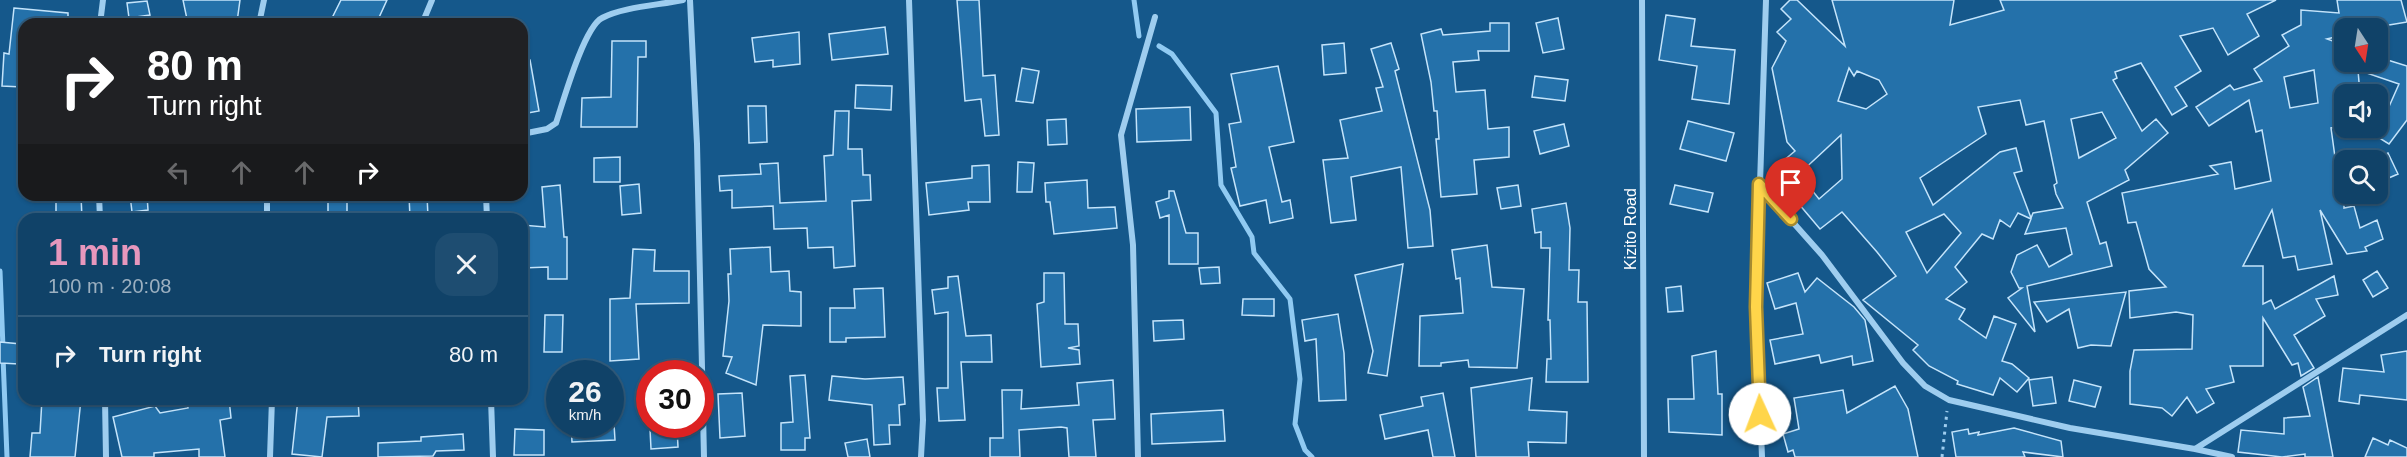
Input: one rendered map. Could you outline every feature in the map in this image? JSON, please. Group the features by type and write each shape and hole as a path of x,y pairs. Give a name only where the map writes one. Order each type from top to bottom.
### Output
{"street":[{"path":"101,18 103,0"},
{"path":"261,18 264,0"},
{"path":"424,18 432,0"},
{"path":"528,133 547,129 556,123 579,55 594,23 613,14 683,0"},
{"path":"690,0 697,144 704,457"},
{"path":"909,0 923,420 921,457"},
{"name":"Kizito Road","path":"1642,0 1644,457"},
{"path":"1762,457 1756,307 1766,0"},
{"path":"1138,457 1133,245 1121,135 1155,17"},
{"path":"1759,184 1822,255 1903,363 1925,386 1949,400 2070,428 2232,457"},
{"path":"2195,449 2407,315"},
{"path":"105,405 106,457"},
{"path":"270,457 272,405"},
{"path":"491,405 493,457"}],"path":[{"path":"1942,457 1949,400"}],"building":[{"path":"183,0 240,0 238,18 187,18"},
{"path":"341,0 387,0 379,18 332,18"},
{"path":"957,0 979,0 983,76 995,75 999,135 985,136 981,99 965,101"},
{"path":"1790,0 1797,0 1845,46 1832,0 1954,0 1950,25 2004,10 2000,0 2276,0 2247,14 2259,36 2228,55 2213,28 2180,36 2201,71 2175,87 2187,106 2172,115 2141,63 2115,72 2117,78 2113,80 2142,131 2156,119 2168,133 2125,170 2129,180 2087,202 2100,244 2106,242 2112,266 2027,286 2035,332 2008,298 2022,288 2019,288 2011,272 2017,255 2037,245 2049,267 2072,254 2066,228 2025,234 2031,219 2018,213 2010,227 2000,220 1993,239 1982,234 1955,267 1967,282 1946,299 1965,309 1959,319 1986,338 1994,316 2016,324 2002,361 2012,364 2029,378 2017,392 2000,378 1993,395 1957,384 1958,381 1929,366 1913,350 1918,345 1863,300 1896,276 1842,212 1820,229 1771,171 1795,151 1787,142 1772,68 1786,41 1777,32 1791,19 1781,9","holes":["1849,68 1854,76 1857,71 1879,80 1887,94 1866,109 1838,101","2020,100 2026,125 2044,121 2057,183 2054,185 2063,208 2033,213 2031,218 2014,173 2022,171 2016,148 2000,152 1933,205 1920,178 1986,134 1978,107","2102,112 2116,138 2079,158 2071,119","1841,135 1842,179 1819,199 1799,174","1944,214 1961,233 1927,273 1906,232"]},
{"path":"2337,0 2401,0 2407,22 2388,25 2388,18 2334,18 2334,37 2327,39 2334,41 2334,72 2358,72 2359,84 2334,84 2334,128 2331,128 2334,150 2334,204 2344,204 2344,208 2354,206 2360,228 2377,220 2383,239 2365,247 2367,251 2347,254 2320,210 2332,264 2298,270 2295,256 2283,258 2272,210 2243,266 2263,266 2263,304 2271,300 2275,309 2334,276 2338,295 2316,299 2325,316 2294,335 2314,368 2301,376 2298,363 2292,365 2263,318 2263,366 2230,366 2234,382 2206,389 2214,403 2197,413 2187,397 2172,416 2162,408 2130,404 2130,371 2134,350 2192,349 2193,315 2176,312 2130,318 2129,291 2166,287 2149,269 2136,222 2128,223 2122,193 2218,174 2210,166 2231,162 2235,189 2271,181 2262,130 2256,132 2249,100 2209,126 2196,107 2230,85 2234,90 2262,81 2254,69 2289,46 2282,35 2301,25 2301,10 2339,13","holes":["2314,70 2318,103 2290,108 2284,77"]},
{"path":"147,1 150,15 129,18 127,3"},
{"path":"14,8 68,13 68,18 18,18 18,87 2,86 4,53 9,54"},
{"path":"1666,15 1695,19 1691,46 1735,50 1729,104 1692,99 1697,66 1659,60"},
{"path":"1558,18 1564,49 1543,53 1536,23"},
{"path":"1490,23 1509,23 1509,51 1478,51 1479,60 1453,62 1456,92 1485,90 1488,129 1509,127 1509,157 1474,160 1477,194 1441,197 1436,139 1439,139 1437,111 1434,111 1431,82 1421,34 1441,29 1443,35 1490,31"},
{"path":"885,27 888,54 832,60 829,34"},
{"path":"799,32 800,64 773,67 773,60 755,62 752,38"},
{"path":"612,41 646,41 646,57 638,57 637,127 581,127 582,98 611,97"},
{"path":"1344,43 1346,73 1324,75 1322,45"},
{"path":"1391,43 1399,69 1395,71 1430,210 1433,246 1408,248 1401,167 1351,177 1356,220 1331,223 1323,160 1348,158 1340,120 1382,111 1376,88 1383,87 1371,49"},
{"path":"528,60 530,60 539,111 528,113"},
{"path":"2388,60 2407,66 2407,120 2389,144 2379,138 2388,138 2388,109 2399,84 2364,72 2388,72"},
{"path":"1278,66 1294,142 1269,147 1282,202 1290,200 1293,218 1270,223 1266,200 1240,206 1231,168 1236,167 1229,124 1241,122 1231,74"},
{"path":"1022,68 1039,71 1033,103 1016,101"},
{"path":"1535,76 1568,80 1565,101 1532,97"},
{"path":"856,85 892,86 891,110 855,108"},
{"path":"748,106 766,106 767,142 749,143"},
{"path":"1190,107 1191,140 1137,142 1136,109"},
{"path":"835,111 849,111 848,149 862,149 863,175 870,175 871,200 852,201 855,266 834,268 833,247 808,248 807,228 774,229 773,206 732,208 732,190 720,191 719,176 761,174 760,164 778,163 780,203 826,201 824,156 833,155"},
{"path":"1066,119 1067,144 1048,145 1047,120"},
{"path":"1688,121 1734,133 1726,161 1680,149"},
{"path":"1564,124 1569,146 1540,154 1534,131"},
{"path":"2388,153 2398,174 2388,178"},
{"path":"620,157 620,182 594,182 594,158"},
{"path":"1018,162 1034,163 1032,192 1017,192"},
{"path":"989,165 990,202 968,202 969,210 929,215 926,183 972,178 972,166"},
{"path":"1087,180 1088,208 1115,207 1117,228 1054,234 1050,202 1046,202 1045,183"},
{"path":"639,184 641,213 622,215 620,186"},
{"path":"560,185 564,237 567,237 567,279 548,279 548,267 528,268 528,226 545,227 542,187"},
{"path":"1518,185 1521,206 1501,209 1497,188"},
{"path":"1675,185 1713,193 1708,212 1670,204"},
{"path":"1169,191 1174,191 1186,233 1198,233 1198,264 1169,264 1169,215 1160,218 1156,202 1169,198"},
{"path":"56,201 81,201 82,213 56,213"},
{"path":"131,201 147,201 148,210 132,212"},
{"path":"328,201 347,201 347,213 328,213"},
{"path":"409,201 427,201 428,213 410,213"},
{"path":"1566,203 1570,228 1569,270 1579,270 1578,302 1587,302 1588,382 1546,382 1547,359 1551,359 1550,320 1548,320 1550,248 1541,248 1541,232 1535,233 1532,209"},
{"path":"1487,245 1492,287 1524,289 1517,368 1469,367 1468,360 1441,363 1441,366 1419,366 1420,316 1463,313 1460,278 1456,279 1452,250"},
{"path":"770,247 771,272 789,271 790,291 801,292 801,326 763,325 756,385 726,373 732,357 723,356 729,301 728,274 731,274 730,249"},
{"path":"633,249 655,250 654,271 689,271 689,303 636,304 639,359 610,360 610,299 630,298"},
{"path":"1403,264 1387,376 1368,373 1373,351 1355,275"},
{"path":"1219,267 1220,283 1201,284 1199,268"},
{"path":"2377,271 2388,288 2373,297 2363,280"},
{"path":"1044,273 1064,273 1065,324 1078,324 1079,346 1068,348 1079,350 1080,364 1041,367 1037,304 1044,302"},
{"path":"1798,273 1805,292 1817,278 1854,307 1865,320 1873,361 1853,365 1852,356 1821,363 1819,355 1775,364 1770,340 1803,334 1796,303 1775,309 1767,283"},
{"path":"958,276 966,336 991,335 992,362 961,362 965,420 939,421 937,388 948,388 948,312 935,314 932,290 948,288 948,277"},
{"path":"1681,286 1683,311 1668,312 1666,288"},
{"path":"883,288 885,337 846,338 846,342 830,342 830,308 855,308 854,289"},
{"path":"2126,292 2111,346 2091,345 2078,348 2069,309 2047,322 2034,302"},
{"path":"1243,299 1274,299 1274,316 1242,315"},
{"path":"1338,314 1344,353 1346,400 1319,401 1316,339 1305,341 1302,320"},
{"path":"545,315 563,315 562,352 544,352"},
{"path":"1183,320 1184,339 1154,341 1153,321"},
{"path":"0,342 18,344 18,364 0,363"},
{"path":"1716,351 1718,394 1722,394 1722,435 1669,432 1668,399 1694,399 1692,356"},
{"path":"2407,351 2407,400 2360,395 2359,404 2339,401 2343,368 2384,372 2381,355"},
{"path":"805,375 810,438 805,438 805,450 781,450 781,423 793,422 790,376"},
{"path":"832,376 865,379 903,377 905,404 899,405 900,425 889,425 890,444 874,445 872,405 829,400"},
{"path":"2052,377 2056,403 2033,406 2029,380"},
{"path":"2318,377 2333,457 2305,457 2305,454 2282,457 2238,452 2241,430 2284,434 2284,418 2310,416 2303,387"},
{"path":"1532,378 1529,410 1567,412 1566,443 1528,442 1529,457 1476,457 1471,388"},
{"path":"1113,380 1115,419 1093,420 1096,457 1069,457 1067,428 1061,427 1019,430 1020,457 990,457 990,438 1003,438 1002,390 1022,390 1021,409 1079,405 1077,383"},
{"path":"2074,380 2101,387 2095,407 2069,401"},
{"path":"1895,386 1908,409 1918,457 1795,457 1793,450 1788,452 1783,434 1799,429 1794,398 1843,390 1847,413"},
{"path":"742,393 745,436 720,438 718,394"},
{"path":"1443,393 1455,457 1433,457 1428,430 1385,439 1380,415 1423,406 1421,397"},
{"path":"42,405 80,405 75,457 30,457 32,433 40,433"},
{"path":"188,405 230,405 231,418 220,420 225,457 199,457 199,449 154,453 154,457 122,457 113,417 155,406 160,413 188,408"},
{"path":"297,405 358,405 359,416 327,417 322,457 292,454"},
{"path":"1223,410 1225,441 1152,444 1151,414"},
{"path":"2014,428 2061,441 2063,457 2023,452 2025,457 1956,457 1952,432 1968,429 1969,434 1979,432 1978,435"},
{"path":"515,429 544,430 544,455 514,455"},
{"path":"463,434 464,450 436,451 433,456 378,457 378,443 421,441 421,437"},
{"path":"572,438 615,438 615,440 572,442"},
{"path":"650,438 678,438 678,447 651,449"},
{"path":"2373,438 2388,445 2390,440 2407,448 2407,457 2365,457"},
{"path":"867,439 870,457 848,457 845,443"}],"waterway":[{"path":"1134,0 1139,36"},
{"path":"1159,46 1172,54 1216,113 1221,185 1252,237 1254,253 1290,299 1300,379 1295,424 1305,450 1312,457"},
{"path":"0,271 3,348"},
{"path":"3,357 7,457"}],"route":[{"path":"1760,414 1756,307 1759,184 1791,219"}]}
